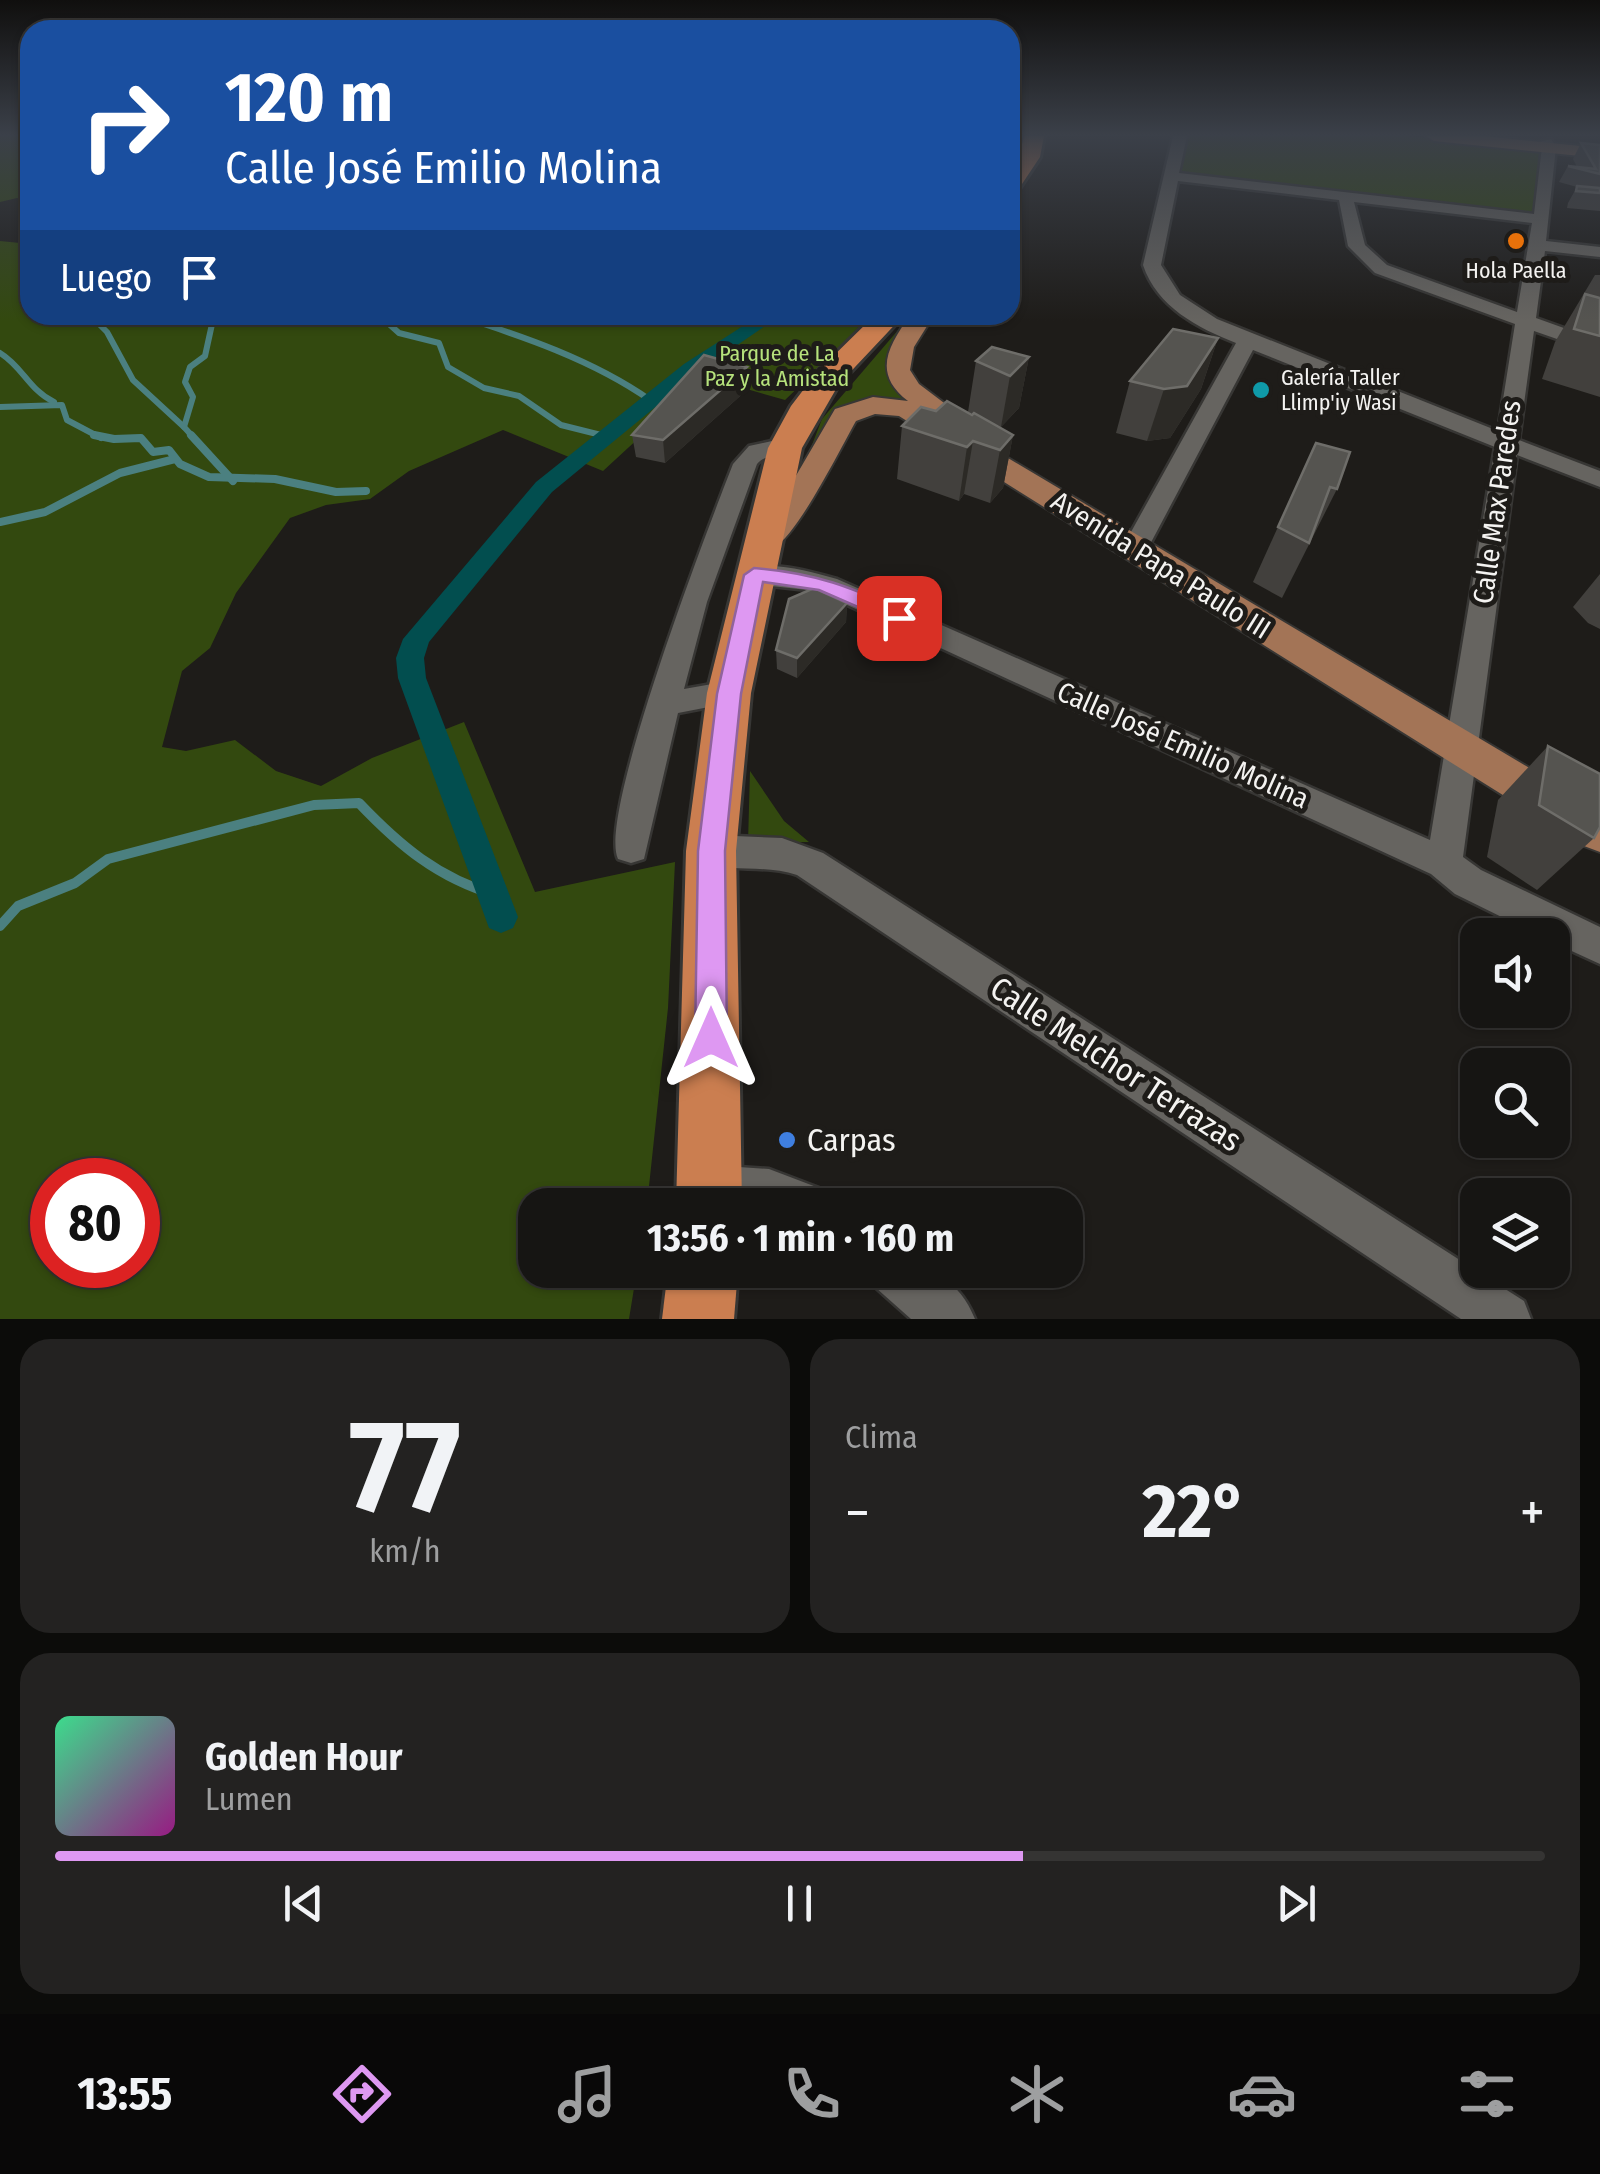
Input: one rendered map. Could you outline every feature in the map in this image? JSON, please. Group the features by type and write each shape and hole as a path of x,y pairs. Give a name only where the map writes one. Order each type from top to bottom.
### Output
{"highway":[{"path":"710,1188 711,851 729,694 785,448 807,406 828,378 880,325"},
{"path":"698,1319 701,1288"}],"main road":[{"name":"Avenida Papa Paulo III","path":"915,325 898,349 894,366 912,392 1138,542"},
{"name":"Avenida Papa Paulo III","path":"757,558 800,495 845,415 883,405 906,409 1138,542 1461,736 1600,833"},
{"name":"Avenida Papa Paulo III","path":"1461,736 1600,806"}],"street":[{"path":"1166,198 1152,270 1184,307 1248,340 1600,480"},
{"path":"1346,198 1352,243 1367,260 1400,279 1600,348"},
{"path":"1349,198 1538,232 1600,252"},
{"name":"Calle Max Paredes","path":"1444,863 1543,198"},
{"path":"1138,542 1248,340"},
{"path":"632,848 640,792 694,602 745,464 752,453 765,447 785,448"},
{"name":"Calle José Emilio Molina","path":"757,558 826,585 1444,863 1468,882 1600,946"},
{"path":"668,703 729,694"},
{"name":"Calle Melchor Terrazas","path":"711,851 782,854 810,864 1506,1319"},
{"path":"913,1288 950,1319"}],"green space":[{"path":"1380,198 1535,198 1532,213"},
{"name":"Parque de La Paz y la Amistad","path":"0,241 20,243 20,325 864,325 785,400 705,377 603,471 503,430 409,471 370,499 326,505 290,518 236,593 210,648 182,671 162,747 186,751 235,740 276,771 321,786 372,758 464,722 535,892 675,862 668,1008 649,1188 518,1188 518,1288 634,1288 629,1319 0,1319"},
{"path":"906,325 885,365 895,386 924,414 869,402 796,486 822,419"},
{"path":"750,771 784,821 809,842 748,843"}],"building":[{"path":"1585,294 1600,298 1600,336 1574,329"},
{"path":"1173,329 1218,338 1187,386 1164,389 1130,381"},
{"path":"992,347 1029,357 1010,376 976,361"},
{"path":"704,355 747,367 663,440 632,435"},
{"path":"947,401 1013,435 1000,450 973,441 967,447 902,426 921,407 936,411"},
{"path":"1316,443 1350,452 1337,489 1330,487 1309,543 1278,527"},
{"path":"814,588 847,603 797,658 776,650 789,599"},
{"path":"1548,746 1600,774 1600,827 1594,838 1539,805"}],"waterway":[{"path":"100,325 133,380 184,427"},
{"path":"184,427 193,397 185,382 190,367 205,356 212,325"},
{"path":"390,325 399,333 439,343 448,367 484,388 519,396 561,425 605,436"},
{"path":"485,325 581,361 650,400"},
{"path":"501,917 412,678 410,658 416,639 544,487 691,368 757,325"},
{"path":"0,353 54,402"},
{"path":"0,407 62,405 67,420 96,435"},
{"path":"184,427 194,438"},
{"path":"96,435 141,438 153,452 169,450 180,464 209,477 230,478"},
{"path":"96,435 101,438"},
{"path":"191,435 230,478"},
{"path":"0,522 45,512 120,473 175,459"},
{"path":"230,478 275,479 336,492 366,491"},
{"path":"230,478 233,481"},
{"path":"0,926 18,906 75,883 108,859 314,805 359,803 421,859 496,895"}],"place":[{"name":"Hola Paella","path":"1516,241"},
{"name":"Galería Taller Llimp'iy Wasi","path":"1261,390"},
{"name":"Carpas","path":"787,1140"}],"route":[{"path":"711,1038 711,851 729,694 754,575 802,578 826,585 899,618"}]}
